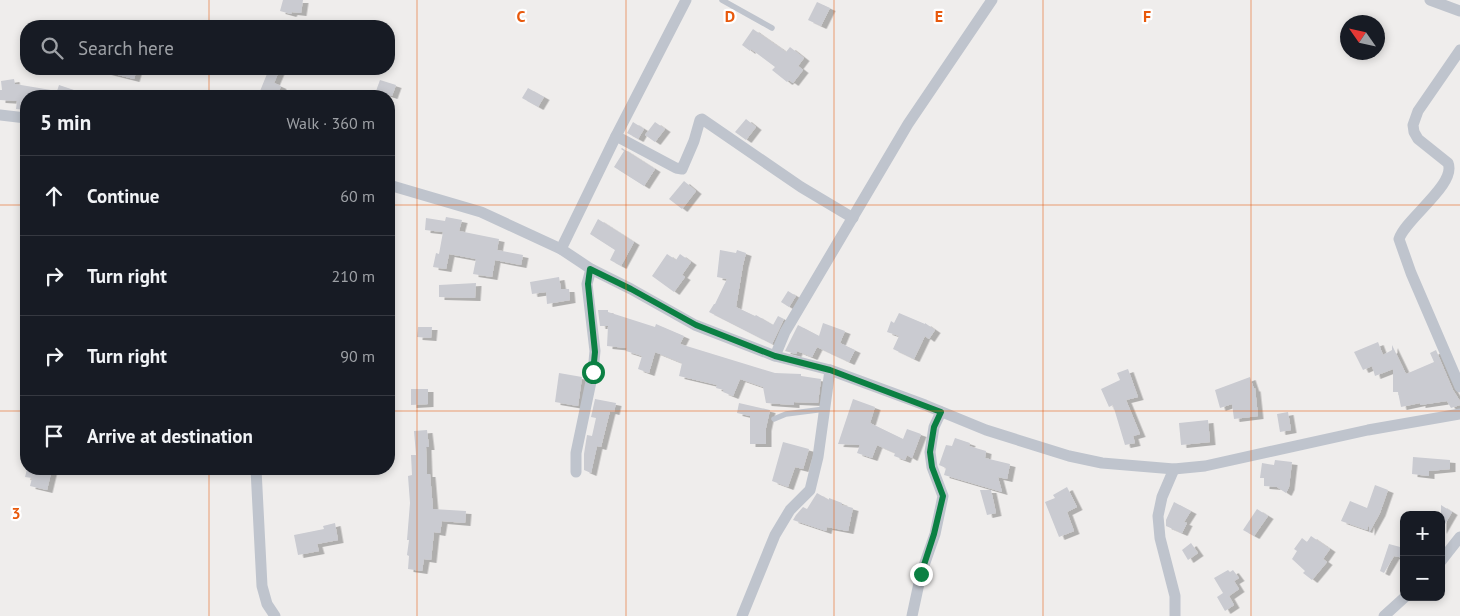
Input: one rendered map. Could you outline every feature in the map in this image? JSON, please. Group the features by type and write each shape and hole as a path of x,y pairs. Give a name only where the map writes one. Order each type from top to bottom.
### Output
{"street":[{"path":"561,249 616,136 686,0"},
{"path":"775,356 785,332 908,124 992,0"},
{"path":"1430,0 1460,11"},
{"path":"1460,50 1418,111 1413,125 1418,139 1448,164 1449,172 1443,184 1407,226 1399,239 1411,273 1460,387"},
{"path":"0,115 20,117"},
{"path":"616,136 676,168 682,169 702,119 801,187 852,218"},
{"path":"395,187 480,212 561,249 590,269 696,325 775,356 830,370 986,430 1069,456 1102,463 1174,469 1205,466 1368,430 1460,414"},
{"path":"576,472 576,453 593,372 595,352 588,284 590,269"},
{"path":"742,616 775,535 790,510 810,490 818,457 830,370"},
{"path":"912,616 921,574 934,534 943,496 932,467 930,452 934,427 941,412"},
{"path":"1174,469 1162,497 1158,516 1160,538 1175,596 1175,616"},
{"path":"256,475 262,586 267,604 275,616"},
{"path":"1445,557 1459,541"},
{"path":"1384,616 1401,601"}],"lane":[{"path":"722,0 772,28"},
{"path":"774,419 786,414 825,409"}],"building":[{"path":"283,0 303,0 301,13 292,12 291,14 280,11"},
{"path":"817,2 830,8 821,26 808,20"},
{"path":"753,29 786,52 790,47 804,58 798,66 803,70 793,83 789,80 787,82 772,70 775,67 751,49 750,51 742,45"},
{"path":"118,75 135,75 134,79"},
{"path":"267,75 277,75 274,83 281,86 279,90 260,90"},
{"path":"14,79 15,84 51,90 20,90 20,109 16,109 17,101 0,100 1,81"},
{"path":"380,80 396,85 394,90 376,90"},
{"path":"59,85 74,90 57,90"},
{"path":"528,88 544,97 538,107 522,98"},
{"path":"746,119 756,127 746,140 735,132"},
{"path":"633,122 644,129 638,139 627,133"},
{"path":"655,122 665,129 655,142 645,135"},
{"path":"622,148 655,169 644,186 614,167 624,151"},
{"path":"684,181 696,191 682,209 669,199"},
{"path":"446,217 462,220 459,231 499,239 497,250 523,255 521,265 495,260 492,277 473,274 476,259 449,254 446,269 433,267 436,253 439,254 443,232 425,230 426,218 445,221"},
{"path":"598,219 634,242 621,266 610,260 615,250 590,234"},
{"path":"720,250 736,253 737,250 746,253 736,307 756,315 773,325 778,316 784,319 772,344 709,312 727,279 717,277"},
{"path":"667,254 676,260 680,254 691,262 682,275 685,277 674,292 652,276"},
{"path":"559,277 561,289 569,289 570,300 547,304 546,292 532,294 530,282"},
{"path":"476,283 475,298 439,297 439,285"},
{"path":"788,291 796,296 789,307 781,302"},
{"path":"598,310 608,310 608,312 655,327 656,324 684,336 680,344 775,373 801,374 801,376 821,379 818,403 794,402 794,405 766,403 763,387 740,379 733,396 723,392 724,390 716,388 717,385 679,376 682,363 655,352 649,373 638,369 642,356 626,351 627,348 607,346 608,326 600,326"},
{"path":"899,313 925,323 935,330 929,339 925,336 914,359 893,349 899,336 887,332 891,321 894,323"},
{"path":"823,323 845,331 840,343 855,350 849,362 817,347 812,357 797,351 796,354 785,351 798,325 819,336"},
{"path":"418,327 432,327 431,338 417,337"},
{"path":"1378,342 1383,355 1392,350 1392,345 1406,374 1434,362 1430,353 1436,350 1453,390 1460,401 1460,405 1451,408 1447,401 1420,405 1420,403 1401,407 1398,392 1393,392 1393,369 1375,376 1372,366 1363,370 1354,352"},
{"path":"1128,369 1138,397 1126,400 1140,434 1133,436 1135,443 1125,445 1113,405 1109,407 1101,389 1120,380 1117,373"},
{"path":"559,373 582,377 578,406 555,402"},
{"path":"1250,377 1255,388 1258,416 1234,419 1232,404 1220,408 1215,390"},
{"path":"411,389 428,389 428,404 411,405"},
{"path":"595,399 616,403 614,412 610,411 601,447 597,446 591,473 584,470 584,454 587,435 592,436 596,418 591,417"},
{"path":"853,399 875,407 870,423 903,439 907,429 921,434 912,458 907,455 905,460 894,456 895,453 877,445 872,458 857,453 860,445 838,444"},
{"path":"739,403 770,410 766,428 766,444 750,444 750,416 737,413"},
{"path":"1288,412 1291,430 1280,432 1277,414"},
{"path":"1208,420 1210,442 1181,445 1179,423"},
{"path":"427,430 429,447 426,447 427,474 430,474 433,509 466,511 465,523 442,521 440,533 434,532 431,560 424,559 422,571 408,569 409,540 407,540 410,503 408,476 412,475 411,455 416,455 414,431"},
{"path":"955,438 970,443 969,446 986,451 985,458 1010,464 1007,479 998,477 1002,492 944,475 946,468 939,465 946,445 952,446"},
{"path":"783,442 809,449 803,469 795,467 788,487 772,481"},
{"path":"1413,457 1450,460 1450,469 1429,471 1429,476 1412,474"},
{"path":"1275,460 1292,462 1289,487 1286,493 1277,487 1264,486 1264,478 1260,478 1262,463 1274,465"},
{"path":"26,475 51,475 47,490 30,486 32,478 25,477"},
{"path":"1375,485 1388,490 1380,513 1369,533 1369,524 1367,530 1341,521 1350,501 1367,508"},
{"path":"1067,487 1077,507 1067,512 1074,531 1059,537 1045,502 1055,498 1053,495"},
{"path":"980,490 991,490 996,513 987,515"},
{"path":"817,493 829,500 829,498 853,508 848,531 827,527 826,531 793,520 803,507 807,509"},
{"path":"1174,502 1191,511 1184,522 1187,523 1182,533 1166,526 1166,520"},
{"path":"1441,505 1452,512 1445,524 1445,511 1441,511"},
{"path":"1257,509 1268,516 1254,536 1243,530"},
{"path":"335,523 338,540 317,544 319,551 298,555 294,535 324,529 323,526"},
{"path":"1311,536 1330,549 1323,559 1327,562 1312,580 1303,573 1305,571 1292,559 1297,551 1294,549 1302,538 1307,542"},
{"path":"1191,543 1198,553 1188,560 1182,550"},
{"path":"1389,544 1400,547 1400,557 1394,556 1384,573 1380,571"},
{"path":"1228,570 1230,572 1233,570 1239,578 1234,581 1239,589 1229,596 1234,605 1225,611 1217,597 1223,593 1214,578"}],"route":[{"path":"593,372 595,352 588,284 590,269 696,325 775,356 830,370 941,412 934,427 930,452 932,467 943,496 934,534 921,574"}]}
